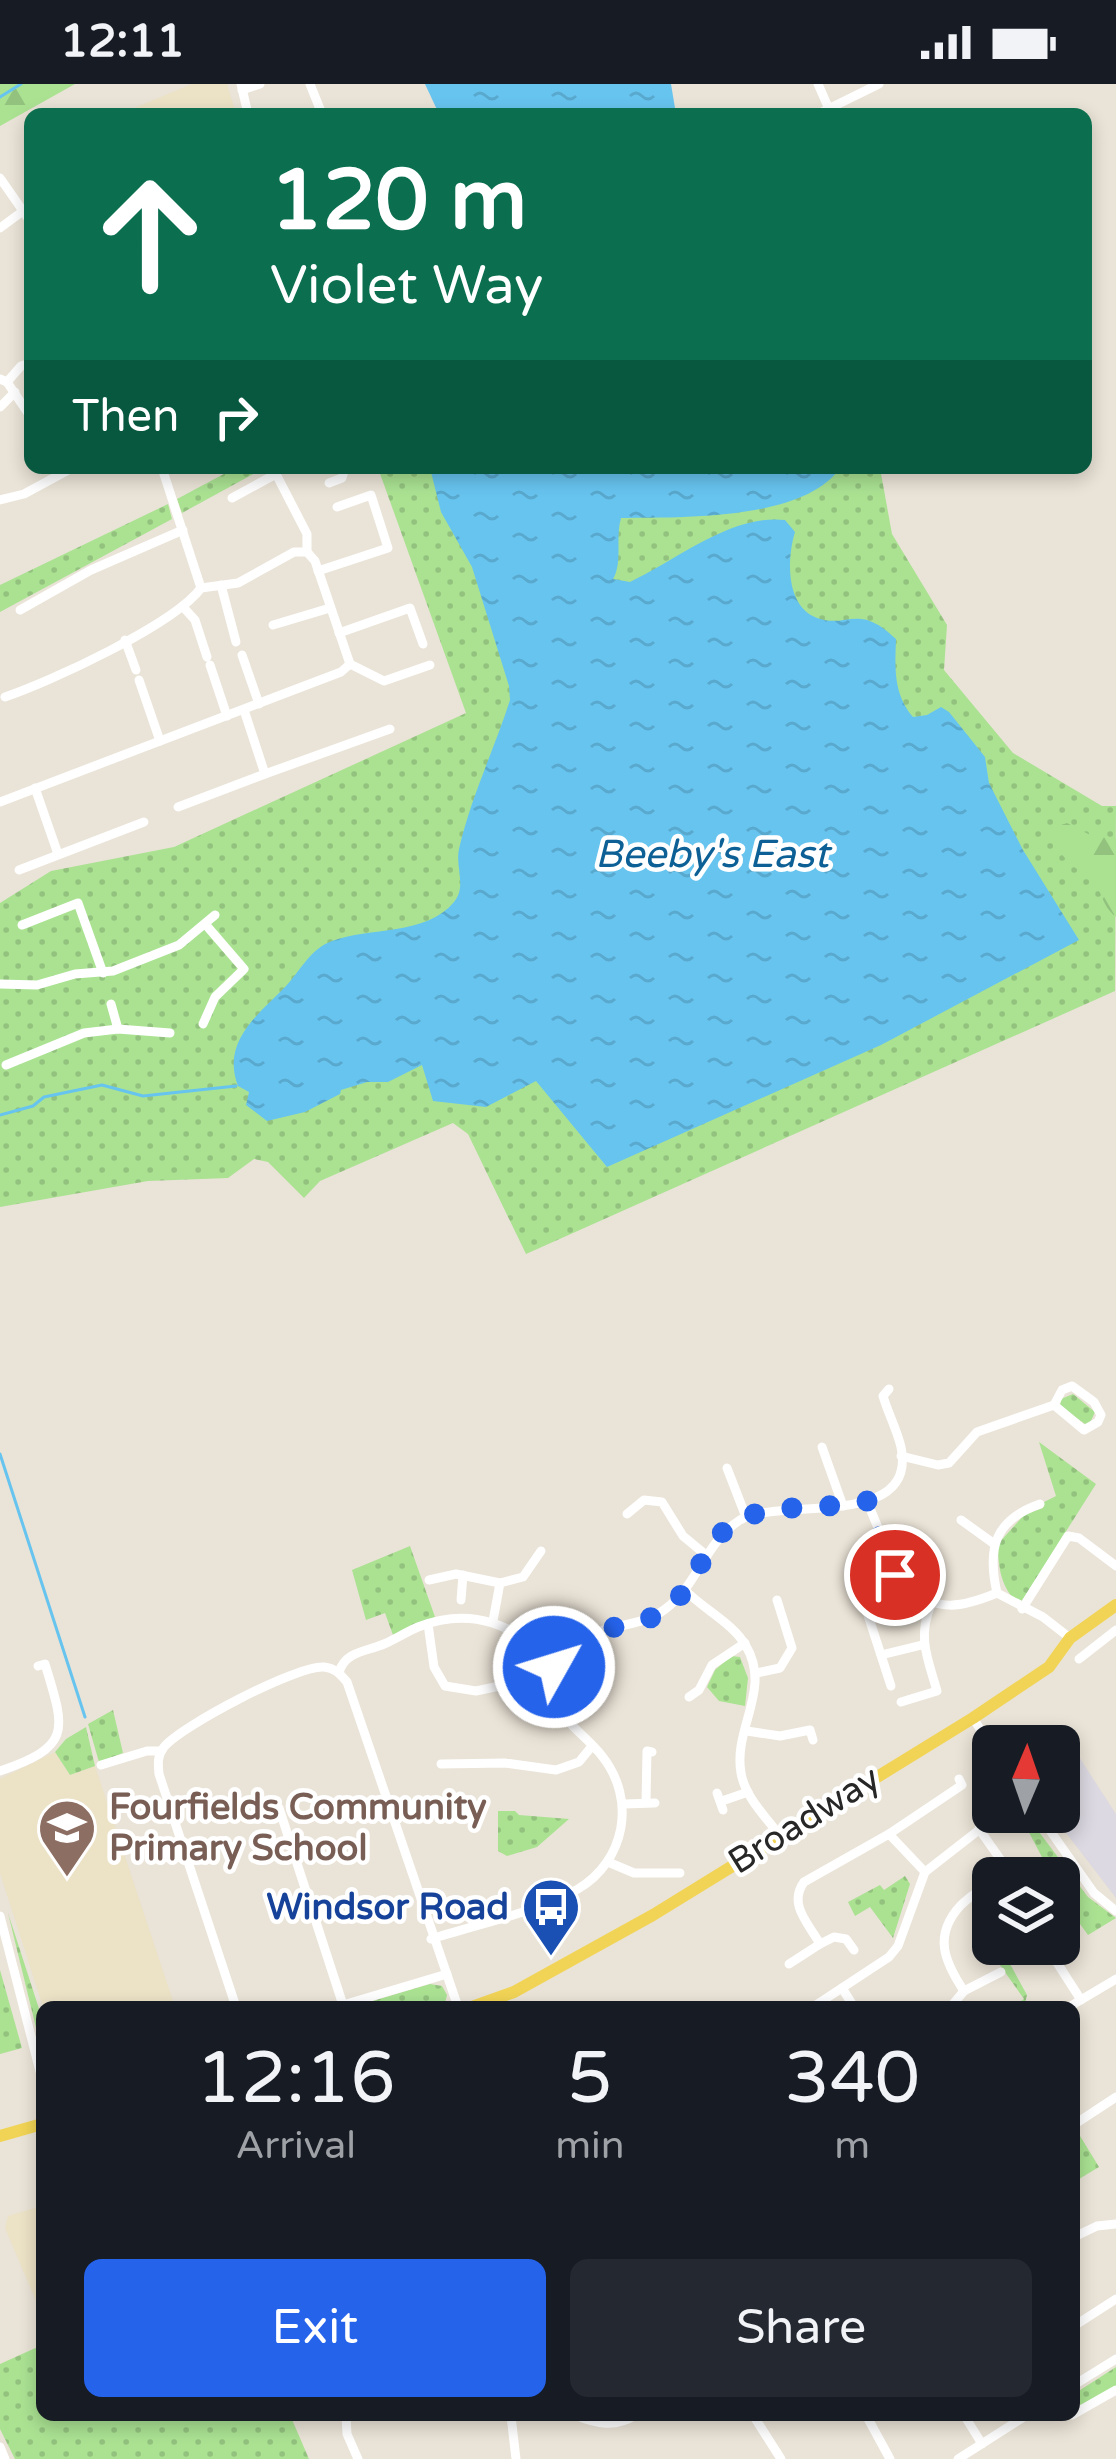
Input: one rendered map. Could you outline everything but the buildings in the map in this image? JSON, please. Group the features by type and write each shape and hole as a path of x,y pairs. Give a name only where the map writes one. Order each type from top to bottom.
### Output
{"main road":[{"name":"Broadway","path":"489,2001 514,1992 653,1915 973,1718 1048,1667 1070,1638 1114,1610"},
{"path":"0,2136 36,2126"}],"street":[{"path":"242,87 260,84"},
{"path":"830,108 880,84"},
{"path":"0,178 24,212"},
{"path":"0,406 7,384"},
{"path":"0,500 24,494 59,474"},
{"path":"164,474 201,588"},
{"path":"232,498 275,474"},
{"path":"281,474 307,534 307,552 350,664 384,681 430,664"},
{"path":"329,483 343,474"},
{"path":"318,571 390,554 371,495 337,507"},
{"path":"20,610 126,553 183,530"},
{"path":"0,682 3,700 184,608 201,588 238,583 294,552 307,552"},
{"path":"221,585 236,641"},
{"path":"405,594 423,644"},
{"path":"184,608 195,620 227,716"},
{"path":"273,625 330,608"},
{"path":"339,633 410,608"},
{"path":"125,640 160,741"},
{"path":"242,655 260,704"},
{"path":"0,802 260,704 341,672 350,664"},
{"path":"244,710 265,774"},
{"path":"178,807 391,729"},
{"path":"35,788 58,854"},
{"path":"19,870 144,822"},
{"path":"22,925 78,903 103,973"},
{"path":"0,984 37,985 75,974 103,973 178,945 215,915"},
{"path":"203,1024 215,997 244,969 206,925"},
{"path":"111,1004 118,1030"},
{"path":"2,1063 84,1033 170,1033"},
{"path":"901,1456 949,1463 977,1432 1054,1406 1062,1390 1072,1386 1094,1402 1101,1414 1098,1423 1084,1430 1054,1406"},
{"path":"431,1939 561,1897 593,1878 608,1862 621,1832 624,1804 612,1772 563,1716 552,1687 557,1658 584,1636 657,1615 685,1590 706,1555 746,1517 843,1507 867,1501 893,1485 901,1456 883,1396 889,1389"},
{"path":"822,1448 843,1507"},
{"path":"727,1468 746,1517"},
{"path":"627,1514 644,1500 662,1502 683,1536 706,1555"},
{"path":"867,1501 904,1592 931,1605 958,1606 997,1593"},
{"path":"1040,1504 1017,1513 993,1543 997,1593 1043,1617 1070,1638"},
{"path":"961,1520 993,1543"},
{"path":"1022,1609 1068,1536 1079,1538 1116,1566"},
{"path":"429,1580 448,1574 500,1583 523,1577 541,1551"},
{"path":"460,1600 464,1575"},
{"path":"494,1621 500,1583"},
{"path":"685,1590 745,1643 758,1673 740,1765 748,1792 779,1836"},
{"path":"758,1673 780,1668 792,1648 776,1598"},
{"path":"901,1702 937,1690 922,1645 931,1605"},
{"path":"866,1612 891,1686"},
{"path":"338,1672 347,1656 428,1624 494,1621 557,1658"},
{"path":"428,1624 434,1667 445,1686 476,1691 509,1684"},
{"path":"1079,1659 1116,1630"},
{"path":"688,1698 699,1690 712,1665 745,1643"},
{"path":"881,1655 922,1645"},
{"path":"0,1771 31,1760 60,1729 61,1716 45,1664 38,1666"},
{"path":"234,2001 159,1774 161,1751 170,1741 279,1678 318,1666 338,1672 347,1682 456,2001"},
{"path":"563,1716 585,1700 595,1685"},
{"path":"973,1718 978,1725"},
{"path":"747,1731 780,1736 810,1730 813,1740"},
{"path":"441,1764 505,1763 556,1771 579,1762 592,1746"},
{"path":"101,1765 161,1751"},
{"path":"624,1804 651,1802 647,1751 652,1752"},
{"path":"820,1943 796,1906 796,1893 804,1882 889,1834 962,1784"},
{"path":"721,1801 748,1792"},
{"path":"279,1808 338,2001"},
{"path":"822,2001 886,1961 898,1946 925,1872 974,1833"},
{"path":"1052,1833 1094,1893 1116,1911"},
{"path":"889,1834 925,1872"},
{"path":"608,1862 621,1871 680,1873"},
{"path":"964,1991 949,1969 943,1932 972,1895"},
{"path":"0,1916 36,2056"},
{"path":"788,1964 834,1937 846,1939 854,1951"},
{"path":"1058,1965 1081,2000 1116,1979"},
{"path":"956,2001 964,1991 1001,1972"},
{"path":"357,2001 446,1974"},
{"path":"842,1988 850,2001"},
{"path":"514,1992 518,2001"},
{"path":"1080,2121 1116,2097"},
{"path":"1080,2234 1097,2225 1116,2224"},
{"path":"1080,2322 1116,2299"},
{"path":"1080,2381 1116,2359"},
{"path":"1080,2410 1116,2390"},
{"path":"346,2421 358,2459"},
{"path":"508,2421 516,2459"},
{"path":"590,2421 625,2421"},
{"path":"757,2421 782,2459"},
{"path":"869,2421 890,2459"},
{"path":"968,2421 982,2444"},
{"path":"958,2459 1018,2421"},
{"path":"0,2447 5,2459"}],"shaded area":[{"path":"192,84 227,84 234,108 134,108"},
{"name":"Fourfields Community Primary School","path":"55,1752 70,1775 95,1766 173,2001 41,2001 0,1873 0,1779"},
{"path":"1080,1758 1116,1814 1116,1898 1066,1833 1080,1833"},
{"path":"36,2208 36,2301 5,2228 8,2216"}],"green space":[{"path":"0,84 75,84 24,108 24,113 0,126"},
{"path":"224,474 253,474 182,513 177,499"},
{"path":"380,474 881,474 892,534 947,625 944,670 1013,753 1102,806 1116,806 1115,991 526,1254 468,1134 453,1123 320,1181 304,1198 268,1162 254,1159 228,1178 148,1181 0,1207 0,903 51,871 174,847 466,713"},
{"path":"168,504 172,519 0,612 0,585"},
{"path":"1067,823 1094,837 1116,838 1116,917 1093,883 1061,853 1058,826"},
{"path":"1073,1394 1095,1412 1090,1423 1060,1406 1061,1399"},
{"path":"1039,1442 1096,1484 1020,1604 1002,1577 998,1544 1024,1515 1043,1508 1042,1503 1056,1496"},
{"path":"410,1546 435,1617 393,1635 385,1613 366,1620 352,1570"},
{"path":"731,1656 740,1657 748,1678 745,1706 719,1701 707,1687 715,1670"},
{"path":"113,1710 123,1753 99,1762 88,1724"},
{"path":"86,1727 95,1766 70,1775 55,1752"},
{"path":"498,1811 569,1819 537,1847 507,1856 498,1851"},
{"path":"1029,1833 1040,1833 1058,1857 1042,1857"},
{"path":"905,1876 910,1884 893,1938 870,1907 855,1916 848,1902 880,1885 884,1890"},
{"path":"1080,1886 1116,1918 1088,1935 1080,1924"},
{"path":"8,1913 36,2001 36,2028"},
{"path":"1000,1965 1011,1965 1027,1995 1026,2001 1021,2001"},
{"path":"0,1970 22,2048 0,2054"},
{"path":"430,1984 442,1986 447,1995 446,2001 372,2001"},
{"path":"1080,2136 1099,2167 1080,2178"},
{"path":"36,2348 36,2421 293,2421 309,2459 15,2459 0,2429 0,2364"},
{"path":"1116,2367 1116,2386 1083,2406 1080,2390"}],"water":[{"path":"425,84 671,84 675,108 436,108"},
{"name":"Beeby's East","path":"432,474 834,474 799,498 770,507 707,516 621,518 613,579 630,582 705,540 745,524 785,520 795,532 790,567 799,603 817,618 862,619 896,639 897,680 906,708 913,717 941,707 985,757 989,783 1023,850 1079,940 881,1045 607,1167 536,1081 486,1107 433,1101 422,1065 388,1082 341,1090 305,1112 267,1121 246,1105 249,1092 238,1086 234,1070 238,1042 254,1019 324,945 428,920 454,902 460,890 458,856 464,830 510,700 472,567 441,512"}],"waterway":[{"path":"0,97 21,84"},
{"path":"0,1115 33,1106 44,1097 102,1085 143,1096 236,1086"},
{"path":"0,1454 85,1717"}],"place":[{"name":"Fourfields Community Primary School","path":"67,1879"},
{"name":"Windsor Road","path":"551,1958"}],"route":[{"path":"554,1667 564,1650 584,1636 668,1608 718,1540 746,1517 867,1501 895,1575"}]}
